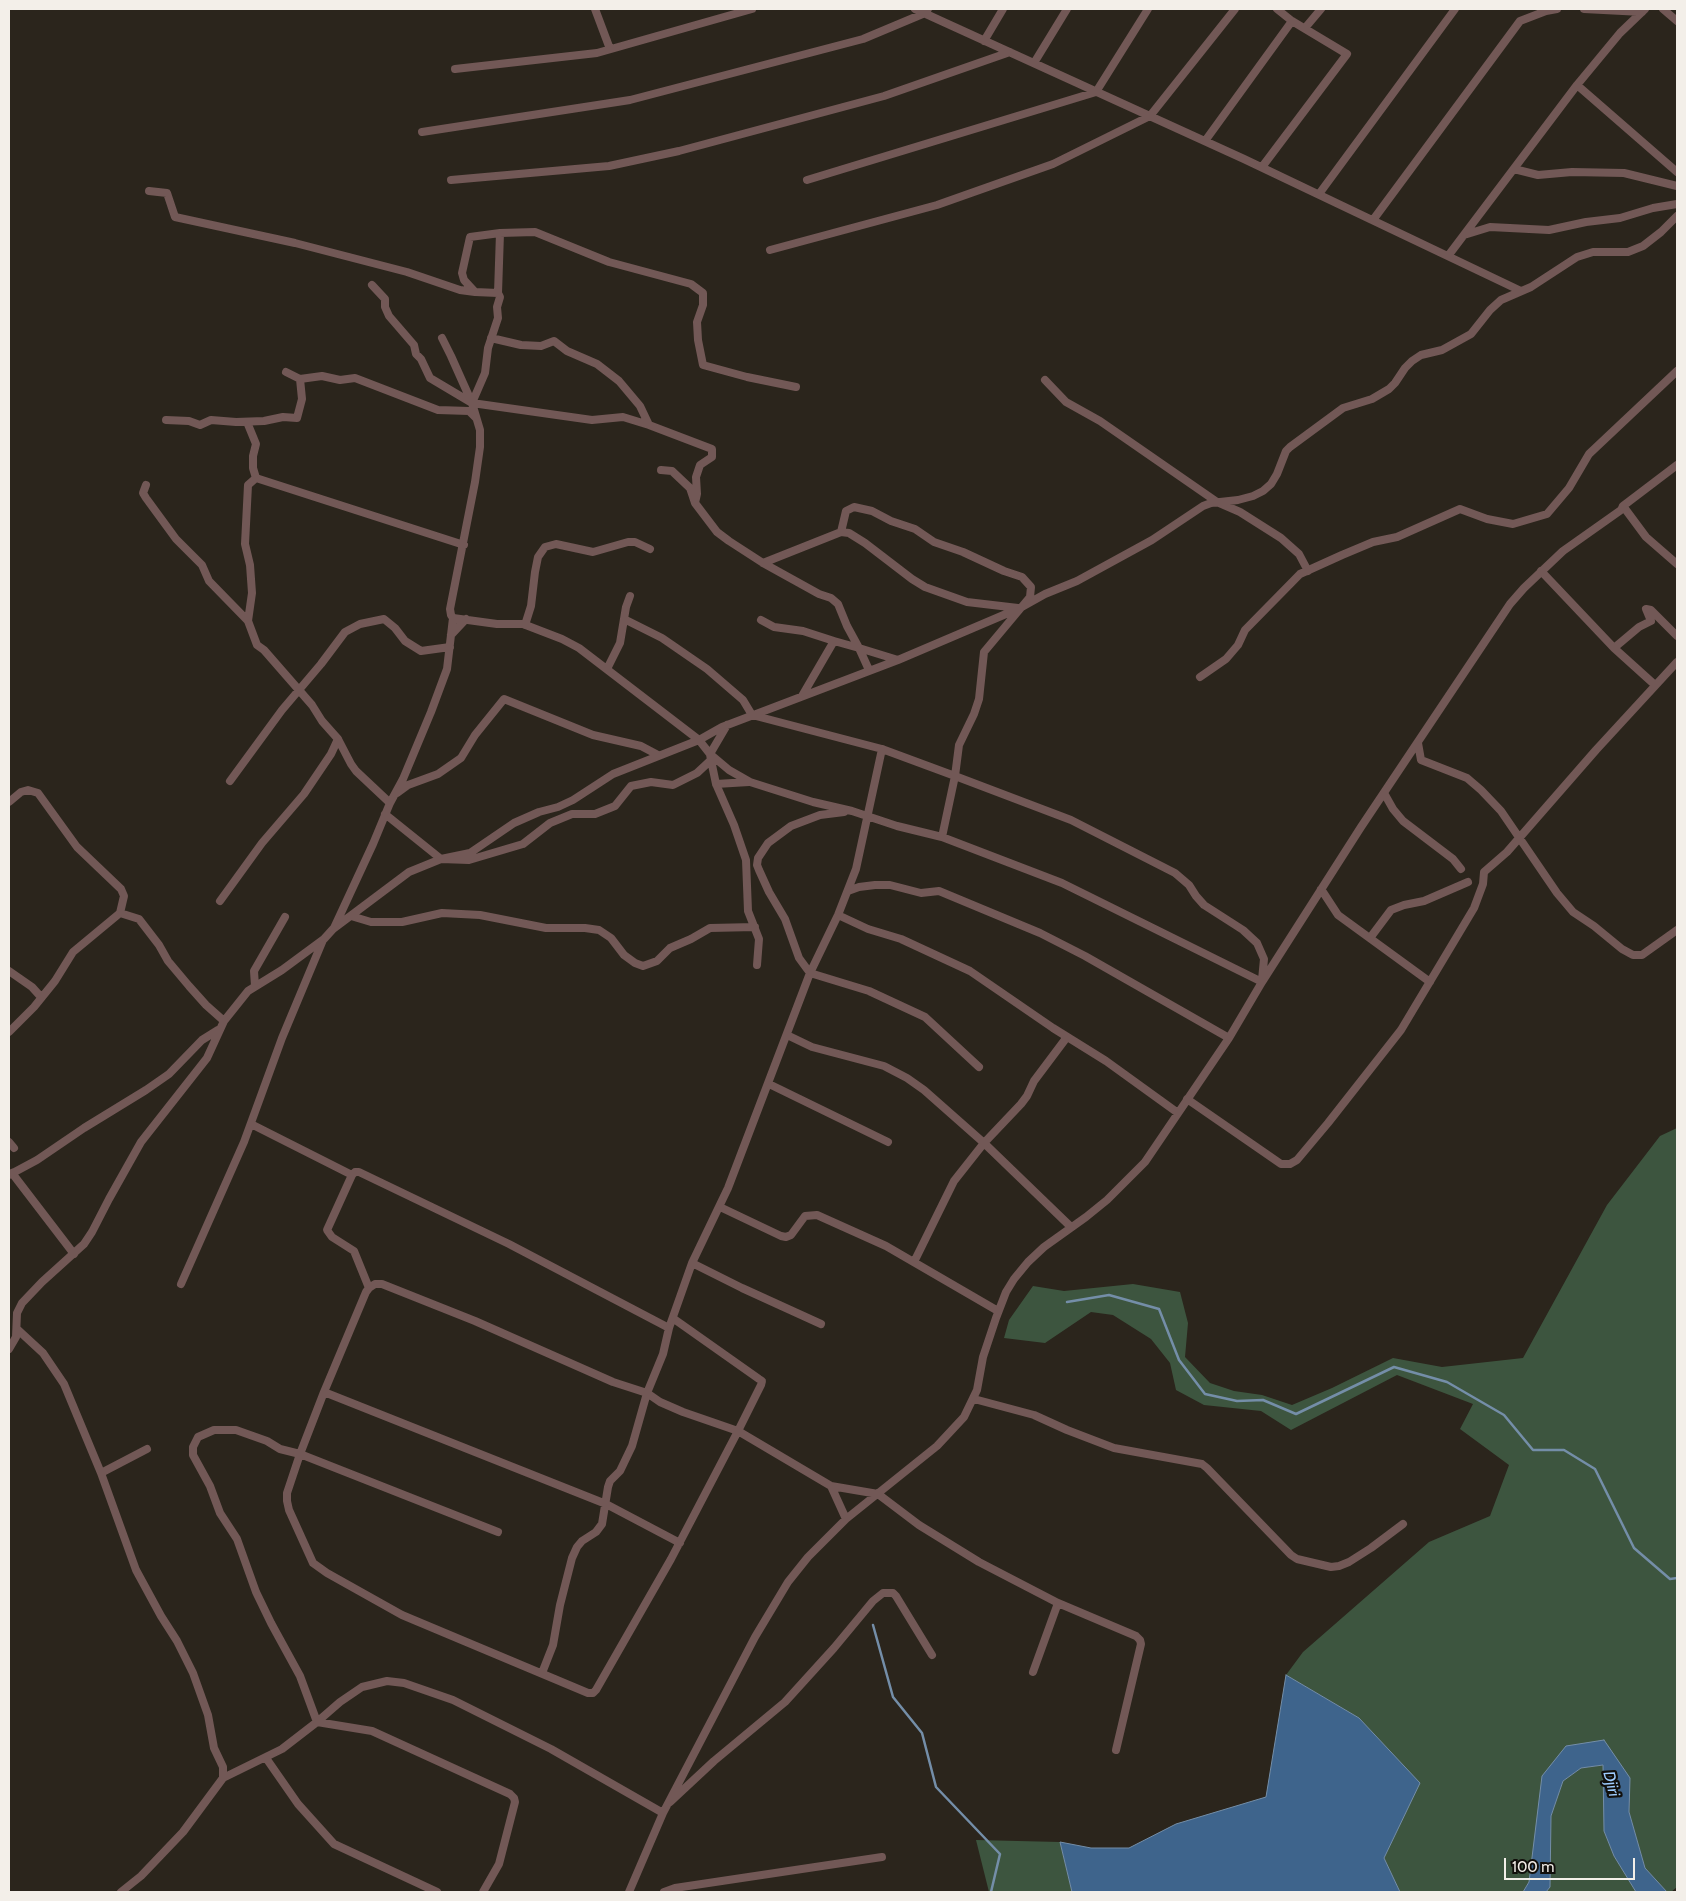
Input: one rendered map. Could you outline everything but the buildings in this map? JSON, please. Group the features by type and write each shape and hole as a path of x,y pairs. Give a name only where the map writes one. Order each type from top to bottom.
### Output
{"street":[{"path":"595,9 610,49"},
{"path":"455,69 597,53 752,9"},
{"path":"915,9 927,11 984,41 1262,167 1521,290"},
{"path":"984,41 1003,9"},
{"path":"1034,63 1067,9"},
{"path":"807,180 1096,92 1148,9"},
{"path":"770,250 937,205 1053,164 1150,116 1235,9"},
{"path":"1262,167 1347,54 1292,21 1277,9"},
{"path":"1305,28 1321,9"},
{"path":"1319,194 1455,9"},
{"path":"1373,220 1520,21 1557,9"},
{"path":"1584,9 1643,10"},
{"path":"1662,9 1677,21"},
{"path":"1448,256 1577,85 1620,33 1643,10"},
{"path":"422,132 630,100 863,39 927,11"},
{"path":"1205,141 1292,21"},
{"path":"451,180 609,166 679,151 884,96 1010,52"},
{"path":"1577,85 1677,172"},
{"path":"1514,169 1538,175 1572,172 1624,173 1677,186"},
{"path":"149,191 167,193 175,217 295,243 407,272 460,290 498,293"},
{"path":"1464,235 1490,227 1549,230 1586,222 1620,218 1653,208 1677,204"},
{"path":"10,1346 16,1337 18,1329 17,1313 22,1303 84,1244 141,1142 207,1058 218,1029 248,991 282,970 324,939 333,929 409,872 441,859 470,853 514,823 574,800 613,774 699,740 727,725 898,660 1020,608 1152,540 1203,506 1217,502 1238,500 1263,491 1271,484 1286,451 1290,447 1343,408 1372,399 1390,389 1405,368 1421,355 1450,347 1471,334 1490,310 1501,300 1531,287 1577,257 1593,252 1628,252 1643,246 1677,216"},
{"path":"475,292 466,282 462,273 470,238 500,233 535,232 610,262 691,284 703,293 703,305 697,322 703,365 747,377 796,387"},
{"path":"472,403 485,373 488,348 498,318 497,307 500,297 498,293 500,233"},
{"path":"372,285 385,299 385,307 390,316 414,345 416,354 421,359 430,378 472,403 592,420 623,417 712,449 712,457 700,465 696,477 697,494 695,503"},
{"path":"333,929 390,803 403,779 446,674 454,618 451,615 450,609 464,544 480,447 478,419 452,356 442,338"},
{"path":"491,338 512,343 541,346 554,341 567,351 596,364 619,381 640,406 649,425"},
{"path":"1200,677 1226,659 1238,645 1245,630 1300,574 1373,542 1398,537 1460,509 1487,519 1513,524 1547,514 1569,488 1589,454 1677,371"},
{"path":"286,372 300,380 322,376 340,380 356,378 438,410 469,411 478,419"},
{"path":"166,420 189,421 200,425 211,420 247,422 283,417 298,418 302,399 300,380"},
{"path":"1044,380 1066,402 1100,421 1217,502 1240,512 1281,538 1299,554 1308,571"},
{"path":"247,422 256,444 253,456 253,468 256,478"},
{"path":"629,1892 668,1803 756,1637 788,1582 808,1557 846,1519 937,1446 964,1416 974,1399 987,1342 1006,1292 1028,1262 1044,1246 1086,1217 1127,1182 1145,1162 1230,1038 1262,982 1384,793 1492,630 1524,588 1563,551 1621,510 1623,506 1677,465"},
{"path":"661,470 672,470 690,488 695,503 717,532 762,563 818,594 831,598 838,604 869,670"},
{"path":"256,478 464,544"},
{"path":"248,621 252,593 250,565 245,544 248,485 256,478"},
{"path":"146,485 143,493 176,540 196,558 202,565 209,581 248,621 257,645 264,650 338,739 351,764 390,803"},
{"path":"1623,506 1646,537 1677,564"},
{"path":"841,532 846,511 854,507 872,510 892,521 915,529 934,542 1022,577 1031,587 1030,597 984,652 979,699 974,714 959,744 955,776 942,837"},
{"path":"762,563 841,532 849,533 865,543 912,580 925,587 967,602 1020,608"},
{"path":"525,625 531,606 538,557 544,547 556,544 593,552 628,542 635,542 650,549"},
{"path":"1541,571 1614,648 1655,684"},
{"path":"607,669 620,643 630,596"},
{"path":"1614,648 1639,627 1651,621 1646,609 1651,610 1677,636"},
{"path":"454,618 525,625 579,648 699,740 711,757 750,782 813,802 852,811 942,837 1084,893 1262,982"},
{"path":"230,781 344,632 360,624 384,619 395,628 405,641 421,651 450,647"},
{"path":"451,635 466,619"},
{"path":"624,619 662,638 707,669 743,700 752,715 882,750 955,776 1070,820 1175,873 1189,885 1204,905 1243,930 1257,943 1264,959 1262,982"},
{"path":"761,620 774,627 803,631 898,660"},
{"path":"802,696 834,641"},
{"path":"1186,1100 1281,1164 1290,1164 1297,1160 1394,1040 1474,908 1483,884 1484,872 1507,852 1655,684 1677,662"},
{"path":"395,794 408,786 438,774 461,758 475,735 504,699 593,735 642,746 658,755"},
{"path":"385,814 441,859 469,860 523,844 550,823 572,814 595,814 615,806 631,786 651,782 673,785 697,773 711,757 727,725"},
{"path":"220,901 262,843 304,794 331,754 338,739"},
{"path":"1418,743 1421,760 1467,778 1475,784 1501,811 1557,894 1574,912 1622,949 1633,955 1642,955 1677,930"},
{"path":"542,1674 553,1645 566,1578 572,1558 582,1540 600,1529 610,1481 620,1471 632,1446 646,1393 663,1354 669,1328 674,1319 692,1262 720,1207 769,1084 810,973 848,891 856,869 869,817 882,750"},
{"path":"711,757 716,784 734,825 746,860 748,911 759,939 756,965"},
{"path":"716,784 750,782"},
{"path":"9,802 21,792 28,790 38,793 78,847 121,889 124,896 120,913 73,952 55,981 9,1032"},
{"path":"1384,793 1393,809 1403,821 1453,859 1461,869"},
{"path":"852,811 820,815 791,826 768,843 763,849 756,865 785,919 799,958 810,973 869,991 912,1010 932,1024 979,1067"},
{"path":"1370,938 1391,910 1424,901 1468,882"},
{"path":"848,891 859,887 875,885 890,885 921,892 939,891 1040,933 1230,1038"},
{"path":"1321,889 1335,912 1430,982"},
{"path":"120,913 139,919 159,945 168,961 206,1005 224,1021"},
{"path":"351,916 371,922 402,922 442,913 480,915 546,928 599,930 611,938 624,956 643,966 657,960 670,948 710,928 755,927"},
{"path":"838,915 868,929 901,939 970,971 1067,1037 1106,1061 1178,1113"},
{"path":"255,986 254,971 285,917"},
{"path":"182,1284 251,1124 282,1038 324,939"},
{"path":"9,971 32,987 42,997"},
{"path":"74,1254 11,1174 37,1160 169,1074 202,1040 218,1029"},
{"path":"787,1036 812,1047 884,1066 924,1090 984,1143 1071,1227"},
{"path":"914,1262 951,1186 984,1143 1021,1104 1034,1081 1067,1037"},
{"path":"769,1084 888,1142"},
{"path":"251,1124 352,1175"},
{"path":"369,1288 354,1251 332,1237 327,1230 355,1172 359,1172 510,1244 669,1328"},
{"path":"720,1207 786,1237 791,1235 805,1216 816,1215 877,1242 998,1311"},
{"path":"692,1262 742,1288 821,1324"},
{"path":"674,1319 762,1382 738,1431 680,1543 593,1693 588,1693 402,1615 320,1570 312,1563 289,1510 287,1494 324,1392 369,1288 375,1284 382,1284 475,1321 614,1382 646,1393 676,1408 738,1431 831,1486 878,1494 940,1539 1011,1580 1058,1603 1136,1636 1142,1644 1116,1750"},
{"path":"18,1329 43,1353 64,1384 101,1473 136,1570 194,1673 208,1715 214,1748 223,1767 223,1778"},
{"path":"324,1392 606,1504 680,1543"},
{"path":"974,1399 1034,1415 1114,1448 1202,1464 1291,1555 1298,1559 1339,1566 1356,1557 1403,1524"},
{"path":"317,1722 300,1676 256,1592 237,1539 220,1514 210,1486 193,1455 193,1447 198,1437 214,1430 236,1430 267,1441 280,1449 300,1454 498,1532"},
{"path":"101,1473 147,1449"},
{"path":"831,1486 846,1519"},
{"path":"668,1803 683,1792 714,1761 784,1702 834,1648 873,1601 883,1593 893,1593 896,1596 932,1655"},
{"path":"1033,1672 1058,1603"},
{"path":"121,1892 141,1876 183,1832 223,1778 282,1749 340,1702 362,1687 387,1681 404,1683 453,1700 551,1748 663,1813"},
{"path":"317,1722 372,1731 510,1794 514,1798 516,1802 499,1864 483,1892"},
{"path":"266,1758 298,1804 334,1844 438,1892"},
{"path":"664,1892 675,1888 882,1858"}],"green space":[{"path":"1677,1128 1677,1887 1671,1892 1667,1892 1645,1868 1629,1812 1630,1778 1566,1746 1529,1882 1523,1892 1400,1892 1384,1858 1419,1783 1359,1718 1286,1675 1303,1652 1429,1542 1490,1516 1509,1465 1460,1429 1473,1404 1397,1375 1291,1430 1261,1411 1204,1405 1176,1390 1170,1363 1151,1339 1113,1315 1091,1312 1045,1343 1004,1338 1009,1320 1033,1286 1064,1291 1133,1284 1180,1292 1188,1323 1185,1357 1210,1383 1234,1391 1262,1395 1292,1405 1393,1358 1442,1367 1523,1358 1607,1205 1660,1136"},
{"path":"1604,1765 1604,1831 1614,1856 1636,1892 1546,1892 1550,1887 1551,1816 1563,1781 1581,1768"},
{"path":"976,1840 1060,1842 1072,1892 989,1892"}],"water":[{"path":"1286,1675 1359,1718 1420,1783 1384,1858 1400,1892 1072,1892 1060,1842 1091,1848 1129,1848 1176,1824 1266,1797"},
{"name":"Djiri","path":"1604,1740 1630,1778 1629,1812 1645,1868 1667,1892 1636,1892 1614,1856 1604,1831 1603,1765 1581,1768 1563,1781 1551,1816 1550,1887 1546,1892 1523,1892 1529,1882 1542,1776 1566,1746"}],"waterway":[{"path":"1067,1302 1109,1295 1159,1309 1179,1360 1205,1394 1237,1401 1263,1400 1296,1414 1394,1367 1447,1382 1504,1415 1533,1450 1564,1450 1595,1469 1634,1548 1670,1579 1677,1578"},
{"path":"873,1625 893,1697 922,1733 936,1787 1000,1854 991,1892"}]}
